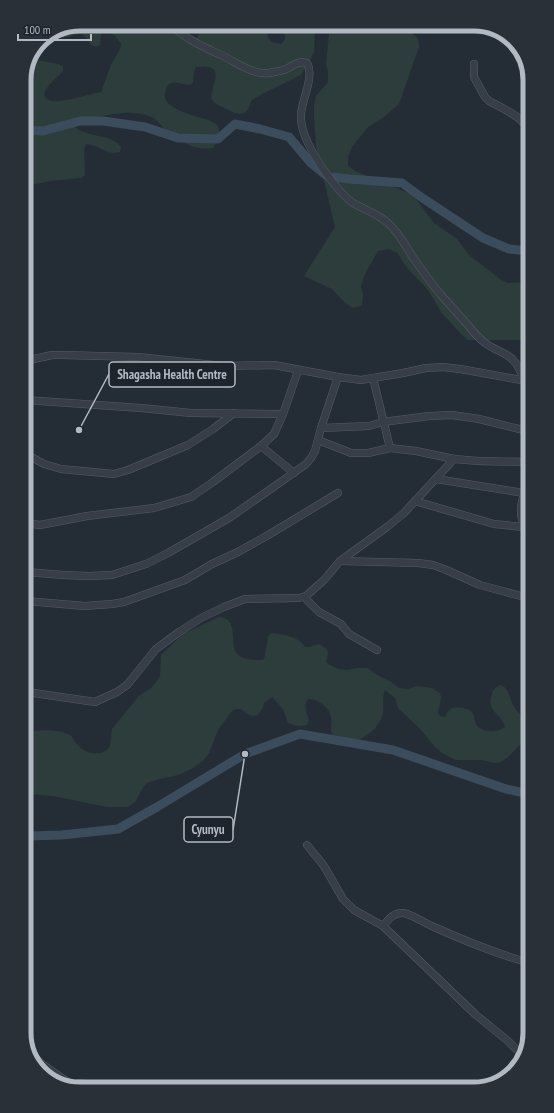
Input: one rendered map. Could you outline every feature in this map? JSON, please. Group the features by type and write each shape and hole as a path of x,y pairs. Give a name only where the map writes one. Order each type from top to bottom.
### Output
{"street":[{"path":"178,31 195,43 248,69 261,73 284,70 302,62 307,63 309,68 309,79 301,115 301,123 313,152 323,168 334,183 352,202 378,215 397,232 440,293 482,341 490,347 506,354 514,361 523,377"},
{"path":"474,64 474,77 485,97 489,101 518,117 523,122"},
{"path":"31,359 57,355 138,357 224,366 284,367 361,380 438,367 460,369 523,381"},
{"path":"31,524 40,525 87,516 154,508 190,497 213,482 261,446 274,434 283,414 298,370"},
{"path":"31,572 63,575 112,575 146,564 229,518 306,464 311,458 315,451 338,377"},
{"path":"374,378 390,448"},
{"path":"31,400 191,413 283,414"},
{"path":"31,457 44,464 61,469 114,474 128,470 188,445 234,413"},
{"path":"321,428 370,426 383,422 433,415 452,415 479,419 523,430"},
{"path":"318,440 351,453 368,453 390,448 416,451 454,459 523,462"},
{"path":"261,446 294,472"},
{"path":"31,693 95,702 122,690 156,649 201,618 245,599 304,597 324,580 340,561 387,527 416,502 454,459"},
{"path":"436,479 523,493"},
{"path":"31,601 91,606 119,603 158,590 185,580 217,561 238,552 338,493"},
{"path":"523,496 520,506 521,521 523,525"},
{"path":"416,502 494,524 523,529"},
{"path":"340,561 418,563 433,565 480,585 523,596"},
{"path":"304,597 319,612 341,624 349,634 378,650"},
{"path":"307,845 324,866 343,899 354,910 383,926 476,1015 508,1041 518,1053"},
{"path":"383,926 389,918 402,912 432,927 523,961"},
{"path":"41,1063 61,1078"}],"shaded area":[{"path":"80,31 186,31 195,39 198,37 198,31 268,31 268,38 272,42 281,44 285,40 285,35 282,31 315,31 314,53 301,75 252,100 245,113 235,113 214,102 211,98 216,74 211,68 205,66 196,67 193,82 190,85 172,83 169,85 165,93 165,99 174,108 208,120 217,125 219,128 219,135 213,148 197,148 188,145 163,128 155,119 149,116 131,113 113,114 77,122 75,127 86,133 105,137 111,140 121,147 120,152 115,153 86,144 84,149 85,175 81,178 31,184 31,77 35,60 63,66 63,71 49,85 44,95 51,101 63,101 101,92 121,44 111,33 101,34 100,45 96,46 91,45 86,37 81,34 68,37 58,37 71,32"},
{"path":"329,31 409,31 418,38 419,47 399,104 384,117 368,127 352,147 348,156 348,166 355,171 413,195 434,223 457,239 469,255 507,283 523,282 523,340 468,340 442,313 428,290 408,269 397,253 389,249 378,251 364,276 361,286 363,295 362,305 353,308 345,303 332,289 304,276 335,227 316,146 314,115 316,96 328,82 326,64"},
{"path":"219,617 224,618 231,624 236,653 241,657 249,659 263,660 268,636 272,633 295,638 305,647 319,644 327,649 328,653 326,662 330,665 338,669 348,670 367,668 399,688 408,689 417,686 432,688 440,693 441,698 438,712 440,716 445,717 453,708 468,709 472,712 478,727 489,731 502,729 505,727 501,719 492,708 490,700 493,691 500,685 507,691 513,706 523,715 523,744 501,762 495,763 481,760 456,760 442,753 435,747 421,730 398,708 395,698 385,690 383,697 382,717 375,728 357,741 338,744 331,732 330,713 322,704 316,700 308,699 306,712 309,720 307,725 298,726 288,723 283,709 272,697 264,703 258,715 249,715 241,709 232,711 218,730 209,753 203,761 178,775 147,783 135,802 128,807 107,807 53,796 31,794 31,732 43,730 61,732 72,737 79,746 90,753 99,753 107,750 110,746 112,729 139,696 151,688 158,680 160,676 161,655 183,634"}],"waterway":[{"path":"31,130 43,131 80,121 103,121 145,127 178,138 218,139 235,124 289,137 311,163 327,176"},
{"path":"334,177 402,183 483,238 509,249 523,251"},
{"path":"31,836 62,835 118,829 245,754 300,734 393,750 506,789 523,793"}],"place":[{"name":"Shagasha Health Centre","path":"79,430"},
{"name":"Cyunyu","path":"245,754"}]}
